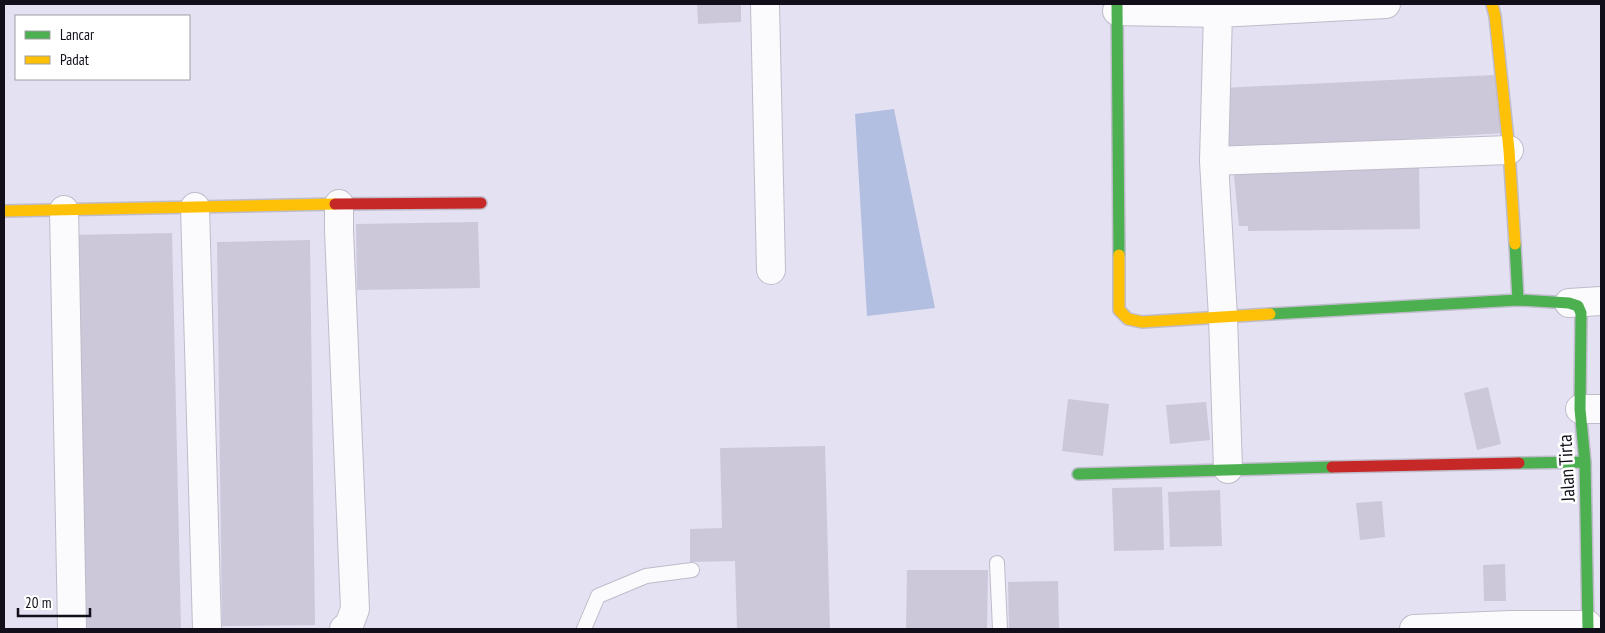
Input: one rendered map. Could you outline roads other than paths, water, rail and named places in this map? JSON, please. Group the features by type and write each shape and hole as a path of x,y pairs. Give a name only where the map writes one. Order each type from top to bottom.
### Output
{"street":[{"path":"765,4 770,270"},
{"path":"1386,4 1218,13 1117,8 1119,310 1130,321 1142,322 1518,300 1583,304"},
{"path":"1492,4 1495,16 1509,150 1518,300"},
{"path":"1218,13 1214,161 1223,317 1228,469"},
{"path":"1214,161 1509,150"},
{"path":"4,211 481,202"},
{"path":"339,204 355,609 349,625 344,629"},
{"path":"195,207 207,629"},
{"path":"64,210 72,629"},
{"name":"Jalan Tirta","path":"1583,304 1581,313 1591,409 1585,462 1588,627"},
{"path":"1078,474 1585,462"},
{"path":"1414,629 1510,625 1588,627"}],"lane":[{"path":"997,562 1000,629"},
{"path":"584,629 598,596 646,576 692,570"}],"water":[{"path":"894,109 935,308 867,316 855,114"}]}
